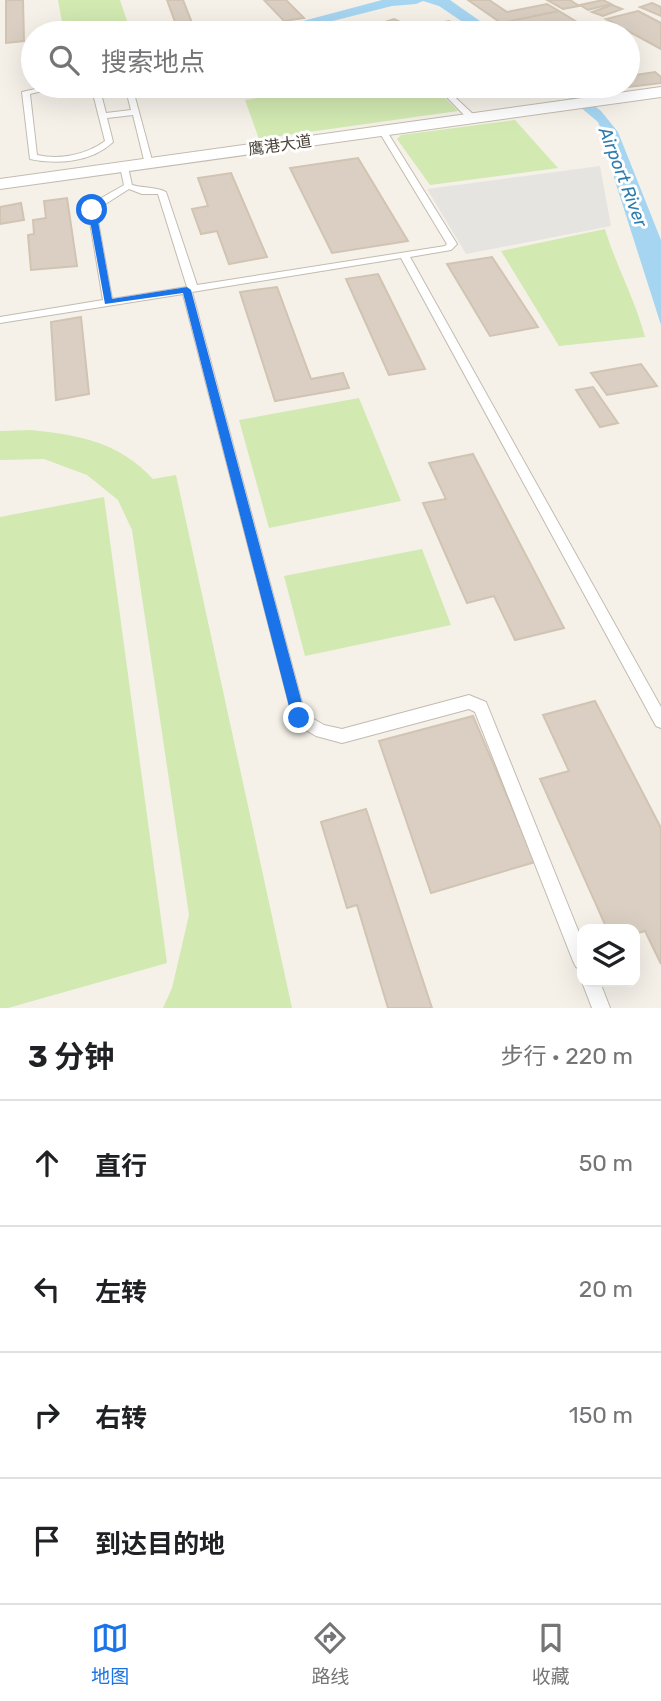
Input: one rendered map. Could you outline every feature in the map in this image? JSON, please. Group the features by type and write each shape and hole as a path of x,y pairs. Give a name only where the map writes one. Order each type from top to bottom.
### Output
{"street":[{"name":"鹰港大道","path":"640,94 661,92"},
{"name":"鹰港大道","path":"0,184 608,98"}],"lane":[{"path":"27,98 33,157 43,160 101,150 109,142 99,98"},
{"path":"132,98 149,164"},
{"path":"451,98 471,117"},
{"path":"104,116 135,111"},
{"path":"0,320 448,248 452,244 382,130"},
{"path":"124,167 128,186"},
{"path":"128,186 142,191 162,192 190,289 299,718 321,731 342,736 469,702 481,707 577,948"},
{"path":"108,302 92,210 97,204 128,186"},
{"path":"404,255 661,721"},
{"path":"593,987 601,1008"}],"green space":[{"path":"58,0 120,0 127,21 62,21"},
{"path":"445,98 458,111 259,139 245,100"},
{"path":"515,120 558,168 430,185 397,139 401,135"},
{"path":"605,229 645,337 559,346 501,251"},
{"path":"359,398 401,501 269,528 239,420"},
{"path":"31,430 82,438 112,449 140,466 153,479 176,475 292,1008 163,1008 172,988 189,915 132,530 118,500 87,475 44,459 0,460 0,431"},
{"path":"104,497 167,963 0,1008 0,517"},
{"path":"422,549 451,625 305,656 284,576"}],"shaded area":[{"path":"600,166 611,226 466,254 427,189"}],"water":[{"path":"382,0 450,0 480,21 461,21 439,6 423,1 333,21 303,21"},
{"name":"Airport River","path":"569,98 584,98 601,111 618,132 661,240 661,325 615,181 606,141 598,122"}],"building":[{"path":"6,0 23,0 21,41 6,43"},
{"path":"167,0 183,0 191,21 175,21"},
{"path":"264,0 286,0 304,18 284,21"},
{"path":"468,0 489,0 507,12 547,4 559,11 511,21 498,21"},
{"path":"547,0 570,0 579,6 563,9"},
{"path":"603,0 611,4 588,10 580,5"},
{"path":"652,3 661,7 661,16 640,7"},
{"path":"612,5 622,9 603,16 592,12"},
{"path":"559,11 575,21 511,21"},
{"path":"638,11 661,23 661,49 640,38 640,21 606,19"},
{"path":"655,72 661,77 661,83 640,86 640,74"},
{"path":"358,158 408,241 332,253 290,168"},
{"path":"231,173 267,257 229,264 217,231 201,234 192,209 208,206 198,178"},
{"path":"67,198 77,266 31,270 28,235 34,234 33,220 46,218 44,201"},
{"path":"21,203 24,220 0,224 0,207"},
{"path":"492,257 538,327 490,336 447,264"},
{"path":"378,274 425,369 389,375 346,279"},
{"path":"277,287 311,379 343,373 349,388 275,401 240,292"},
{"path":"81,317 89,394 56,400 51,322"},
{"path":"641,364 657,386 607,395 591,373"},
{"path":"593,387 618,423 600,427 576,390"},
{"path":"473,454 564,628 515,640 494,596 467,603 423,503 446,499 429,463"},
{"path":"595,701 661,828 661,964 645,931 640,932 640,924 605,924 540,779 569,771 543,715"},
{"path":"473,716 535,862 431,893 379,741"},
{"path":"366,809 432,1008 388,1008 357,905 347,908 321,822"}],"route":[{"path":"92,210 108,302 187,290 299,718"}]}
